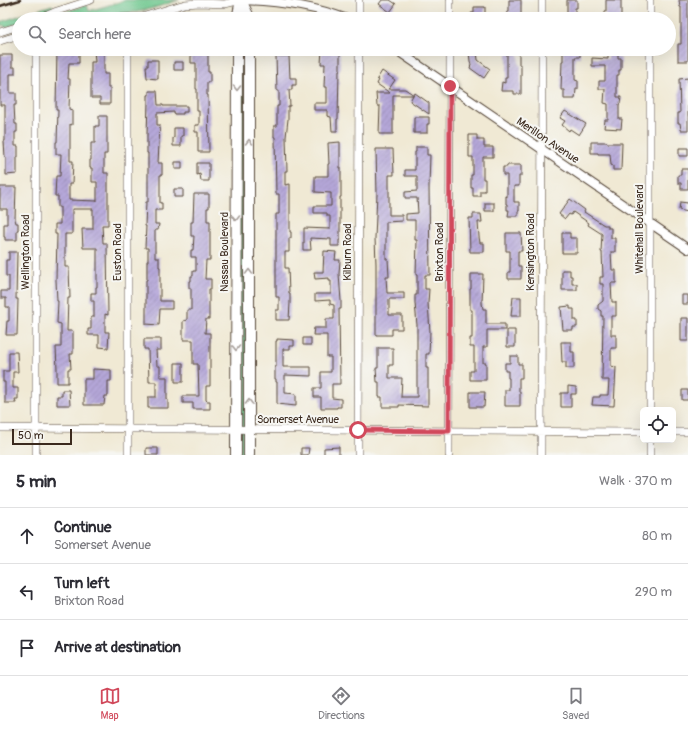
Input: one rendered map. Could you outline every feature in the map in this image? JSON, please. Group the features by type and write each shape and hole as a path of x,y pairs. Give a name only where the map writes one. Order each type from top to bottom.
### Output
{"main road":[{"path":"237,12 240,0"},
{"path":"240,0 246,12"},
{"name":"Nassau Boulevard","path":"236,455 237,56"},
{"path":"249,56 249,455"}],"street":[{"path":"55,12 90,0"},
{"path":"159,12 178,6 190,0"},
{"path":"178,6 199,3 225,4 240,0 268,1 308,7 326,12"},
{"path":"359,0 359,12"},
{"path":"450,0 450,12"},
{"path":"542,0 542,12"},
{"path":"650,0 650,12"},
{"path":"0,32 12,28"},
{"path":"0,41 12,37"},
{"name":"Wellington Road","path":"36,56 36,455"},
{"name":"Euston Road","path":"128,56 128,455"},
{"name":"Kilburn Road","path":"358,455 359,56"},
{"name":"Merillon Avenue","path":"405,56 688,249"},
{"name":"Brixton Road","path":"449,455 450,56"},
{"name":"Kensington Road","path":"541,455 542,56"},
{"name":"Whitehall Boulevard","path":"650,56 650,407"},
{"name":"Somerset Avenue","path":"0,428 640,432"},
{"path":"676,432 688,432"},
{"path":"650,443 650,455"}],"green space":[{"path":"126,0 179,0 137,12 65,12 87,5 89,11"},
{"path":"52,5 54,9 47,12 31,12"},
{"path":"12,18 12,26 5,28 4,25 0,26 0,22"},
{"path":"237,56 249,56 249,455 237,455"}],"building":[{"path":"382,0 390,0 396,4 390,12 379,4"},
{"path":"509,0 521,0 521,12 509,12"},
{"path":"567,0 577,0 577,8 575,8 575,12 567,12"},
{"path":"606,0 621,0 621,12 605,12"},
{"path":"679,0 688,0 688,61 678,61 678,44 681,44 681,7"},
{"path":"474,7 485,7 485,12 474,12"},
{"path":"0,55 12,55 12,67 15,67 15,74 10,74 10,93 16,93 16,105 14,105 15,124 17,124 17,132 15,132 15,146 18,146 17,174 6,175 4,141 5,105 0,105"},
{"path":"57,56 79,56 79,63 69,63 69,109 72,110 72,125 70,124 70,161 73,161 72,184 69,184 69,200 97,201 97,182 92,182 92,168 90,168 91,143 95,143 95,126 99,126 99,116 107,116 107,154 104,154 104,173 108,173 108,225 102,225 103,243 107,243 108,315 105,314 105,332 109,332 108,348 99,347 99,335 88,335 88,329 91,329 91,317 94,317 94,301 91,301 91,293 96,293 97,287 97,248 83,248 82,229 93,229 93,209 72,209 72,234 65,234 65,267 69,267 70,298 68,298 67,331 73,331 73,354 70,354 71,369 68,369 68,383 57,383 56,347 61,347 61,324 57,323 57,234 55,234 55,224 60,224 60,207 58,207 58,196 55,196 56,176 60,176 61,154 56,154 58,110 56,110"},
{"path":"95,56 104,56 104,74 108,74 110,104 100,104 100,98 91,98 91,62 95,62"},
{"path":"191,56 208,56 208,72 210,72 210,82 207,82 209,152 198,152 198,132 195,132 195,125 199,125 199,111 197,111 196,63 191,63"},
{"path":"276,56 289,56 290,78 296,78 296,85 292,85 292,90 289,90 290,106 288,106 286,137 287,171 285,171 285,185 290,184 291,238 289,238 289,252 285,252 285,268 288,268 290,293 289,320 276,320 276,310 279,310 279,297 276,297 276,214 279,214 279,194 276,194 274,126 277,126 279,91 277,91"},
{"path":"322,56 340,56 337,131 332,131 331,117 327,116 327,110 314,110 314,103 327,103 327,87 324,87 325,64 321,64"},
{"path":"469,56 478,56 478,60 490,69 484,78 470,68"},
{"path":"507,56 519,56 519,65 521,65 521,94 514,94 514,91 501,91 502,82 505,83 505,78 507,78"},
{"path":"563,56 580,56 575,57 575,80 578,81 578,89 576,89 575,99 564,99 564,90 561,90"},
{"path":"608,56 618,56 618,58 621,58 621,70 619,70 619,75 617,75 617,97 621,97 619,104 619,119 622,119 621,129 604,128 605,120 608,120 608,104 604,103 605,89 599,89 599,81 605,81 605,66 592,66 592,58 608,59"},
{"path":"148,60 158,60 158,79 147,78 146,66 148,66"},
{"path":"174,62 183,62 183,70 174,70"},
{"path":"382,71 395,80 389,89 405,89 414,95 415,93 429,103 429,114 410,101 413,95 393,95 393,134 379,134 380,106 377,106 376,93 390,93 377,84 379,80 377,79"},
{"path":"688,78 688,130 681,130 680,123 678,123 678,113 680,113 679,79"},
{"path":"149,91 157,91 158,105 187,106 187,112 183,112 183,114 174,114 174,112 157,113 157,125 160,125 158,163 162,163 162,175 160,175 160,203 162,203 162,210 155,210 155,224 159,224 158,230 155,230 155,258 159,258 160,301 172,301 172,309 160,309 159,325 146,324 148,248 145,248 145,226 146,202 148,202 147,135"},
{"path":"565,111 586,124 579,135 570,129 569,131 562,125 565,121 560,118"},
{"path":"414,117 429,117 427,133 414,133"},
{"path":"174,128 183,128 181,146 173,146"},
{"path":"469,135 477,135 477,140 484,140 484,147 493,147 493,157 483,157 483,179 485,179 485,191 480,191 480,196 473,196 473,188 471,188 473,157 469,157"},
{"path":"340,142 341,197 339,246 331,246 331,239 310,238 311,250 303,250 304,228 330,229 330,216 327,216 327,213 314,213 314,206 331,206 331,193 315,192 315,176 328,176 328,143"},
{"path":"591,142 622,143 621,170 613,170 610,154 591,153"},
{"path":"416,147 427,147 427,155 430,155 430,275 425,275 425,289 429,289 428,303 430,332 429,354 426,354 426,368 428,368 428,406 399,405 399,407 382,407 382,397 379,397 379,382 377,382 376,368 378,368 378,348 393,348 393,365 389,365 389,378 402,378 401,397 417,397 417,325 415,295 417,295 417,240 415,240 415,220 406,220 406,214 418,213 417,198 405,198 405,192 417,191 417,176 405,176 405,170 415,170"},
{"path":"679,148 688,148 688,156 679,156"},
{"path":"376,149 393,149 394,175 389,175 389,215 402,215 402,221 386,222 386,259 388,259 389,277 386,277 387,293 404,293 404,299 389,299 389,315 402,315 402,329 392,329 392,335 376,335"},
{"path":"175,162 182,162 182,169 175,169"},
{"path":"197,163 209,163 209,181 201,181 200,174 197,175"},
{"path":"507,165 521,165 519,186 514,186 514,202 519,202 518,216 508,216 509,210 507,210 506,204 507,175 503,175 503,167 507,167"},
{"path":"681,169 688,169 688,189 681,189 681,183 678,183 678,175 681,175"},
{"path":"0,187 16,187 15,219 16,223 18,223 17,240 5,240 4,237 4,224 7,224 7,209 0,209"},
{"path":"174,189 183,189 183,197 174,197"},
{"path":"194,194 209,194 207,221 210,221 210,260 206,260 205,279 211,279 211,289 209,289 209,319 206,319 205,333 210,333 210,386 206,386 206,400 210,401 210,409 193,409 193,403 183,403 183,396 199,396 198,364 193,364 193,340 183,340 183,321 187,320 187,310 191,310 191,288 189,288 189,281 191,281 191,276 193,276 193,271 196,271 196,257 191,257 194,236 191,236 191,222 193,222"},
{"path":"570,199 585,210 584,212 604,225 608,225 608,228 611,228 611,238 615,238 615,252 611,252 612,270 616,270 616,283 611,283 612,302 616,302 616,316 611,316 611,335 616,335 616,348 611,348 611,366 616,367 614,406 592,405 593,397 608,395 609,380 602,380 603,316 601,316 601,311 598,309 598,305 603,301 603,284 600,284 600,277 603,277 601,252 602,234 588,225 589,223 573,212 565,219 559,214"},
{"path":"680,202 688,203 688,212 679,210"},
{"path":"485,203 494,203 494,211 485,211"},
{"path":"473,214 481,214 482,222 478,222 479,237 480,243 484,243 484,252 470,252 469,218 473,218"},
{"path":"506,233 521,233 522,251 518,251 518,266 521,266 521,279 508,279 508,272 510,272 510,251 506,251"},
{"path":"562,233 570,233 570,238 577,238 577,253 562,253"},
{"path":"324,251 336,252 335,260 340,260 340,384 332,384 332,398 341,399 341,407 337,408 321,408 321,397 314,397 314,388 321,388 321,372 331,372 331,357 327,357 327,335 313,335 314,328 326,328 326,319 334,319 334,305 330,304 330,300 315,301 315,294 331,294 331,281 329,281 329,278 315,279 314,272 323,272"},
{"path":"9,252 17,252 17,335 6,335 7,321 9,321 9,307 6,307 6,298 1,298 1,291 9,291 9,276 6,276 6,260 9,260"},
{"path":"562,270 570,270 572,284 577,284 577,290 562,290"},
{"path":"471,274 483,274 482,303 483,309 486,309 486,324 505,324 505,330 487,330 487,347 483,347 483,363 486,363 486,380 470,380 470,371 474,371 474,347 470,347 470,338 472,338 472,310 470,310"},
{"path":"682,295 688,295 688,304 682,304"},
{"path":"513,297 521,297 521,316 511,316"},
{"path":"570,306 570,309 574,309 574,320 577,320 577,327 573,327 573,330 563,330 561,307"},
{"path":"681,318 688,318 688,341 681,341"},
{"path":"507,330 515,330 515,347 507,347"},
{"path":"303,338 311,338 311,345 303,345"},
{"path":"144,339 161,339 161,350 156,350 157,366 160,366 160,377 167,377 168,408 148,408 148,397 156,397 156,382 149,382 148,349 144,349"},
{"path":"277,339 294,340 294,346 290,346 290,349 283,349 283,367 311,367 311,376 285,375 285,393 296,394 296,406 277,404 275,367"},
{"path":"561,342 571,342 571,352 574,352 574,368 566,368 566,362 562,362"},
{"path":"9,352 17,352 18,372 13,372 13,388 18,388 18,399 15,399 16,403 5,403 5,382 3,382 3,371 9,371"},
{"path":"510,356 518,356 518,364 522,364 522,378 519,378 520,406 505,406 505,390 509,390 509,378 508,371 505,371 505,363 510,363"},
{"path":"175,363 183,363 183,382 175,382"},
{"path":"93,369 111,370 111,381 108,381 108,396 105,396 104,405 84,405 84,379 93,379"},
{"path":"568,386 576,387 576,394 571,394 571,407 561,407 561,393 568,393"},
{"path":"62,390 69,390 70,405 57,405 57,396 62,396"},
{"path":"682,390 688,390 688,400 682,400"},
{"path":"470,392 485,392 484,407 470,407"},
{"path":"339,447 339,455 324,455 324,448"},
{"path":"146,448 158,448 158,455 146,455"},
{"path":"301,448 309,448 308,455 301,455"}],"railway":[{"path":"0,6 20,0"}],"route":[{"path":"358,430 449,431 450,86"}]}
